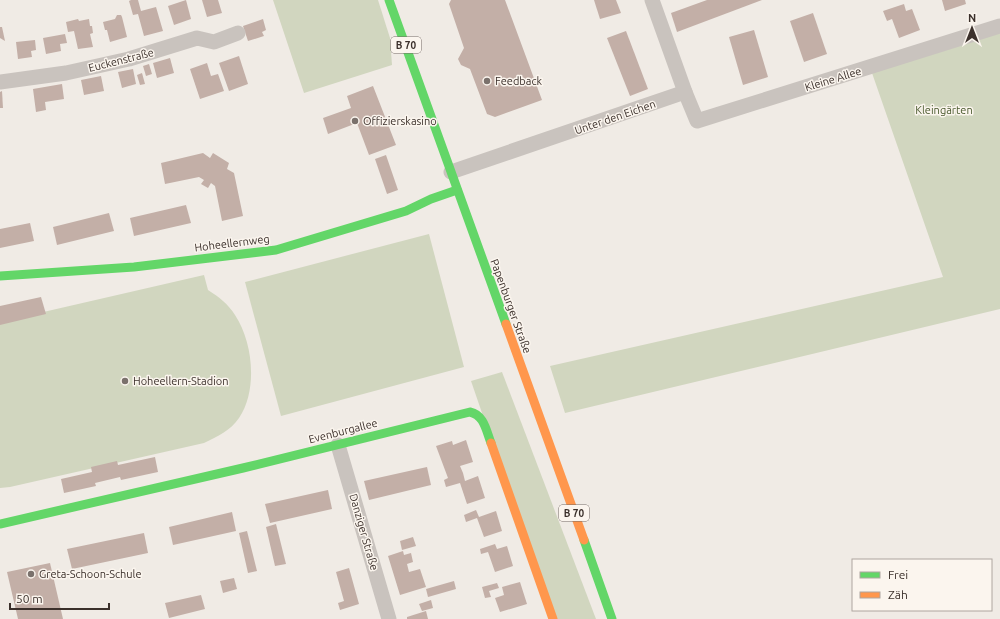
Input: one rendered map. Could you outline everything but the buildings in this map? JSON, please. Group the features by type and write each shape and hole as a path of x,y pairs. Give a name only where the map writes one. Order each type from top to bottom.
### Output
{"street":[{"name":"Papenburger Straße","path":"389,0 612,619"},
{"path":"652,0 686,92"},
{"name":"Kleine Allee","path":"686,92 697,121 1000,26"},
{"name":"Euckenstraße","path":"0,82 66,72 129,59 198,38 214,42 238,33"},
{"name":"Unter den Eichen","path":"451,172 686,92"},
{"name":"Hoheellernweg","path":"0,276 134,267 276,250 406,211 431,199 457,190"},
{"name":"Evenburgallee","path":"0,524 338,445 464,412 470,412 480,416 553,619"},
{"name":"Danziger Straße","path":"338,445 389,619"}],"green space":[{"path":"273,0 378,0 390,38 392,65 304,93"},
{"name":"Kleingärten","path":"1000,33 1000,309 565,413 550,366 943,277 872,73"},
{"path":"429,234 464,367 281,416 245,282"},
{"name":"Hoheellern-Stadion","path":"204,275 208,290 223,301 235,315 246,339 249,352 251,380 249,394 245,407 235,423 223,433 204,443 0,488 0,322"},
{"path":"502,372 596,619 553,619 471,381"}],"traffic: fast":[{"path":"389,0 506,324"},
{"path":"0,276 134,267 276,250 406,211 431,199 457,190"},
{"path":"0,524 243,468 470,412 478,416 481,420 486,428 491,443"},
{"path":"584,540 612,619"}],"traffic: slow":[{"path":"506,324 584,540"},
{"path":"491,443 553,619"}],"place":[{"name":"Feedback","path":"487,81"},
{"name":"Offizierskasino","path":"355,121"},
{"name":"Hoheellern-Stadion","path":"125,381"},
{"name":"Greta-Schoon-Schule","path":"31,574"}]}
